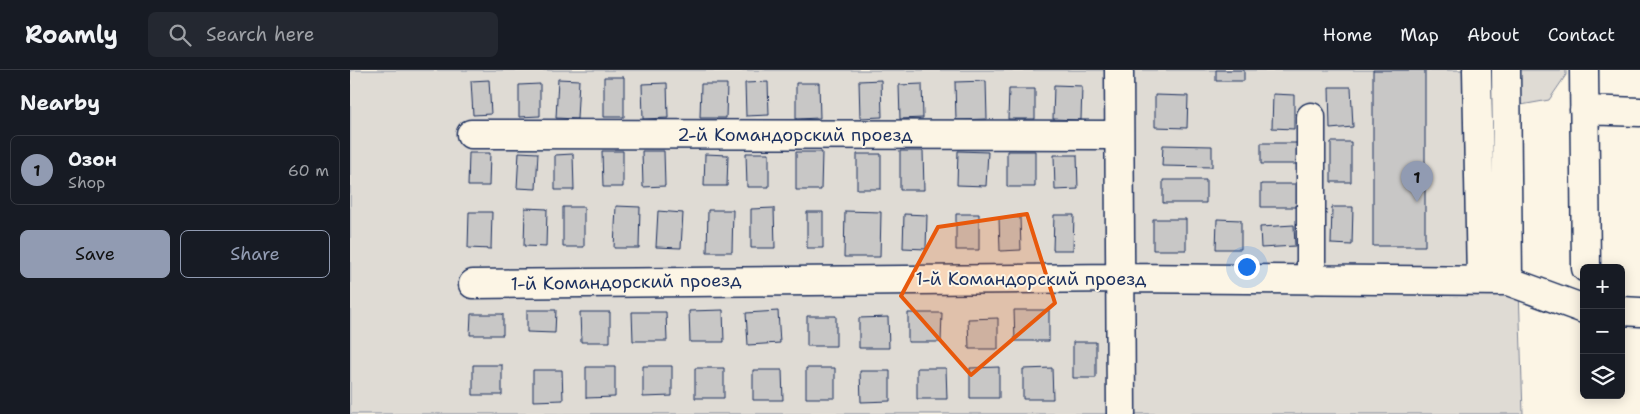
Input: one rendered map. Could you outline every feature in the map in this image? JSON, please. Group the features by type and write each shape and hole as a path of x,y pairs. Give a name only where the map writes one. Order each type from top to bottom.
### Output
{"street":[{"path":"1119,70 1121,414"},
{"path":"1477,70 1494,281"},
{"path":"1494,281 1506,70"},
{"path":"1584,70 1586,264"},
{"path":"1584,110 1640,112"},
{"path":"1311,117 1311,280"},
{"name":"2-й Командорский проезд","path":"471,134 1119,135"},
{"name":"1-й Командорский проезд","path":"473,284 1120,278 1494,281 1580,307"},
{"path":"1625,311 1640,312"}],"highlighted area":[{"path":"1027,214 1055,303 971,375 901,296 938,227"}],"shaded area":[{"path":"350,70 1566,70 1566,75 1549,100 1521,105 1513,100 1523,414 350,414"}],"building":[{"path":"1216,70 1244,70 1244,81 1216,81"},
{"path":"1373,70 1425,70 1425,246 1373,246"},
{"path":"604,77 624,77 624,117 604,117"},
{"path":"558,79 579,80 577,119 556,118"},
{"path":"489,80 491,114 473,115 471,81"},
{"path":"881,80 882,117 860,118 859,81"},
{"path":"986,81 987,119 956,120 955,82"},
{"path":"768,82 769,115 746,116 745,83"},
{"path":"667,83 668,118 643,119 642,84"},
{"path":"796,83 819,83 820,118 796,119"},
{"path":"540,84 540,116 519,117 519,85"},
{"path":"701,84 727,84 726,118 700,118"},
{"path":"922,84 923,118 900,119 899,85"},
{"path":"1054,85 1082,86 1081,120 1053,119"},
{"path":"1329,87 1351,87 1353,127 1330,129"},
{"path":"1009,89 1035,89 1035,119 1008,119"},
{"path":"1273,94 1294,95 1294,129 1272,128"},
{"path":"1155,95 1188,96 1187,128 1155,127"},
{"path":"1331,142 1351,142 1351,182 1331,182"},
{"path":"1261,143 1299,143 1299,164 1261,164"},
{"path":"1163,145 1212,146 1212,167 1162,166"},
{"path":"602,151 623,151 623,187 603,187"},
{"path":"642,151 664,151 665,186 643,187"},
{"path":"900,151 923,151 924,190 900,190"},
{"path":"958,151 988,152 986,186 957,185"},
{"path":"1007,151 1035,151 1035,187 1007,187"},
{"path":"519,152 538,153 536,189 517,188"},
{"path":"796,152 822,152 821,190 796,190"},
{"path":"469,153 490,153 489,186 468,186"},
{"path":"746,153 769,153 769,187 747,187"},
{"path":"573,154 574,190 555,190 555,155"},
{"path":"705,154 728,155 727,186 704,186"},
{"path":"857,154 881,154 881,189 857,189"},
{"path":"1054,155 1077,155 1078,189 1055,190"},
{"path":"1163,180 1206,180 1206,203 1163,203"},
{"path":"1261,184 1298,184 1298,207 1261,207"},
{"path":"616,206 640,207 639,248 614,248"},
{"path":"563,207 584,207 584,247 563,247"},
{"path":"1332,207 1353,207 1352,245 1331,244"},
{"path":"525,208 547,209 546,247 524,246"},
{"path":"774,208 775,248 751,248 751,209"},
{"path":"708,210 733,210 732,252 707,252"},
{"path":"658,211 683,213 681,248 656,247"},
{"path":"845,211 881,212 880,257 844,257"},
{"path":"469,212 492,212 491,249 468,248"},
{"path":"807,212 823,212 823,248 807,248"},
{"path":"904,214 927,215 926,249 903,248"},
{"path":"956,214 979,214 979,250 956,250"},
{"path":"1054,215 1074,215 1073,250 1053,250"},
{"path":"1020,217 1021,250 1000,251 999,218"},
{"path":"1153,219 1186,219 1186,250 1153,250"},
{"path":"1217,219 1241,220 1241,249 1216,249"},
{"path":"1294,225 1295,246 1261,248 1260,227"},
{"path":"527,310 556,310 555,333 527,332"},
{"path":"723,310 724,342 690,342 689,311"},
{"path":"1014,310 1049,310 1049,341 1015,341"},
{"path":"778,311 780,343 748,345 746,313"},
{"path":"580,312 610,312 610,342 581,342"},
{"path":"632,312 666,312 667,341 633,341"},
{"path":"908,313 942,313 941,342 908,342"},
{"path":"471,314 503,314 503,335 470,335"},
{"path":"807,316 836,316 836,346 807,346"},
{"path":"888,317 889,348 859,348 859,318"},
{"path":"998,318 998,349 969,349 968,319"},
{"path":"1073,342 1096,342 1096,378 1073,378"},
{"path":"473,365 502,365 502,395 473,395"},
{"path":"643,366 672,366 672,396 643,397"},
{"path":"586,367 615,367 615,397 586,398"},
{"path":"999,367 999,398 970,398 970,368"},
{"path":"695,368 724,368 724,398 695,398"},
{"path":"806,368 835,368 835,398 806,398"},
{"path":"917,368 946,368 947,399 917,399"},
{"path":"1052,368 1053,399 1023,399 1023,369"},
{"path":"533,370 562,370 563,400 533,401"},
{"path":"753,370 782,370 783,400 753,400"},
{"path":"860,371 890,371 890,401 861,402"}],"place":[{"name":"Озон","path":"1417,202"}]}
